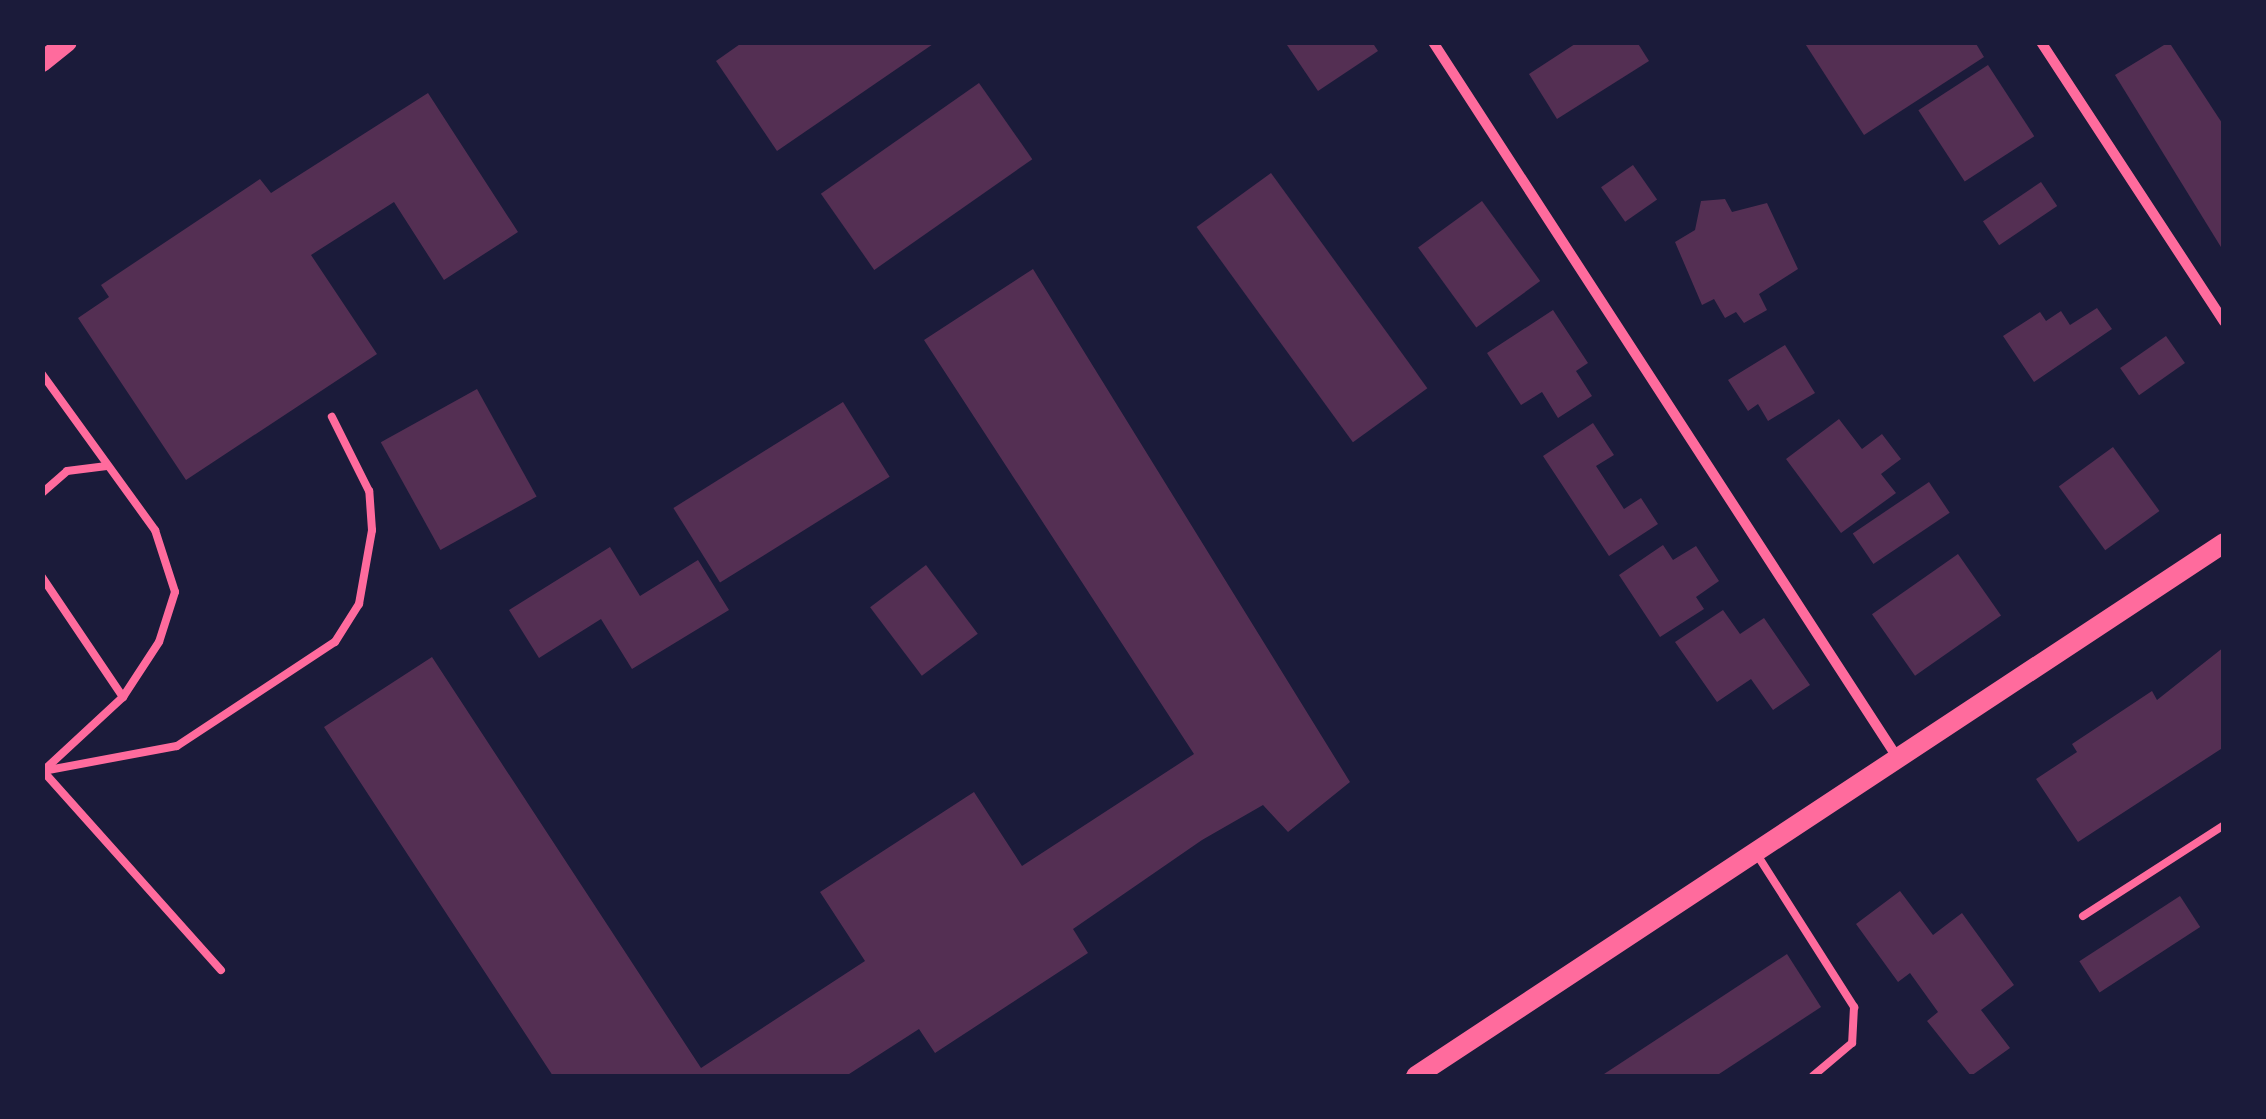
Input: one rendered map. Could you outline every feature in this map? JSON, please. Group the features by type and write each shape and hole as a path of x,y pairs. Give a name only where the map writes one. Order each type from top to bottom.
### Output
{"main road":[{"path":"42,62 67,42"},
{"path":"1416,1076 2224,543"}],"street":[{"path":"1433,42 1897,757"},
{"path":"2040,42 2224,322"}],"lane":[{"path":"42,374 155,530 175,592 159,642 123,697 43,772"},
{"path":"43,772 176,746 335,642 358,604 372,530 369,491 332,417"},
{"path":"42,494 67,472 106,466"},
{"path":"42,577 123,697"},
{"path":"43,772 221,970"},
{"path":"2083,916 2224,825"},
{"path":"1754,850 1854,1007 1852,1043 1813,1076"}],"building":[{"path":"743,42 936,42 777,151 716,61"},
{"path":"1285,42 1372,42 1378,51 1318,91"},
{"path":"1578,42 1637,42 1649,61 1557,119 1529,74"},
{"path":"1804,42 1975,42 1984,57 1864,135"},
{"path":"2169,42 2224,126 2224,252 2115,75"},
{"path":"1988,65 2034,136 1965,181 1918,110"},
{"path":"979,83 1032,159 874,270 821,194"},
{"path":"428,93 518,232 444,280 394,202 311,255 377,354 186,480 78,318 109,297 101,285 260,179 271,193"},
{"path":"1633,165 1657,199 1625,222 1601,187"},
{"path":"1271,173 1427,388 1353,442 1197,227"},
{"path":"2041,182 2057,206 1999,245 1983,221"},
{"path":"1725,199 1732,212 1767,203 1798,269 1759,294 1767,310 1744,323 1736,312 1725,318 1714,299 1702,305 1675,242 1695,230 1701,201"},
{"path":"1482,201 1540,281 1476,328 1418,247"},
{"path":"1033,269 1350,782 1288,832 1263,805 1202,840 1073,929 1088,953 935,1053 919,1029 846,1076 553,1076 324,727 432,657 701,1068 865,961 820,892 974,792 1022,866 1194,754 924,340"},
{"path":"2097,308 2112,329 2034,382 2003,336 2040,312 2046,321 2061,311 2070,325"},
{"path":"1553,310 1588,363 1576,371 1592,396 1558,418 1542,392 1521,405 1487,353"},
{"path":"2166,336 2185,363 2139,395 2120,368"},
{"path":"1785,345 1815,393 1768,421 1758,404 1748,411 1728,380"},
{"path":"477,389 537,497 440,550 381,442"},
{"path":"843,402 890,477 720,583 673,508"},
{"path":"1839,419 1862,449 1882,434 1901,459 1881,474 1896,493 1841,533 1786,459"},
{"path":"1593,423 1614,455 1596,466 1624,509 1641,498 1658,524 1609,556 1543,456"},
{"path":"2113,447 2159,511 2105,550 2059,486"},
{"path":"1929,482 1950,513 1873,564 1853,533"},
{"path":"1663,545 1673,560 1696,546 1719,581 1696,597 1704,609 1660,637 1619,575"},
{"path":"610,547 640,596 698,560 729,610 632,669 601,619 539,658 509,610"},
{"path":"1958,554 2001,615 1915,676 1872,614"},
{"path":"926,565 978,634 922,676 870,607"},
{"path":"1723,610 1740,634 1764,618 1810,685 1773,710 1751,679 1717,702 1675,642"},
{"path":"2224,647 2224,747 2078,842 2036,779 2077,752 2072,744 2152,691 2157,700"},
{"path":"1900,891 1933,935 1962,913 2014,985 1981,1010 2010,1048 1971,1076 1927,1021 1938,1012 1910,973 1898,982 1856,924"},
{"path":"2180,896 2200,927 2100,992 2079,961"},
{"path":"1787,954 1821,1007 1716,1076 1601,1076"}]}
